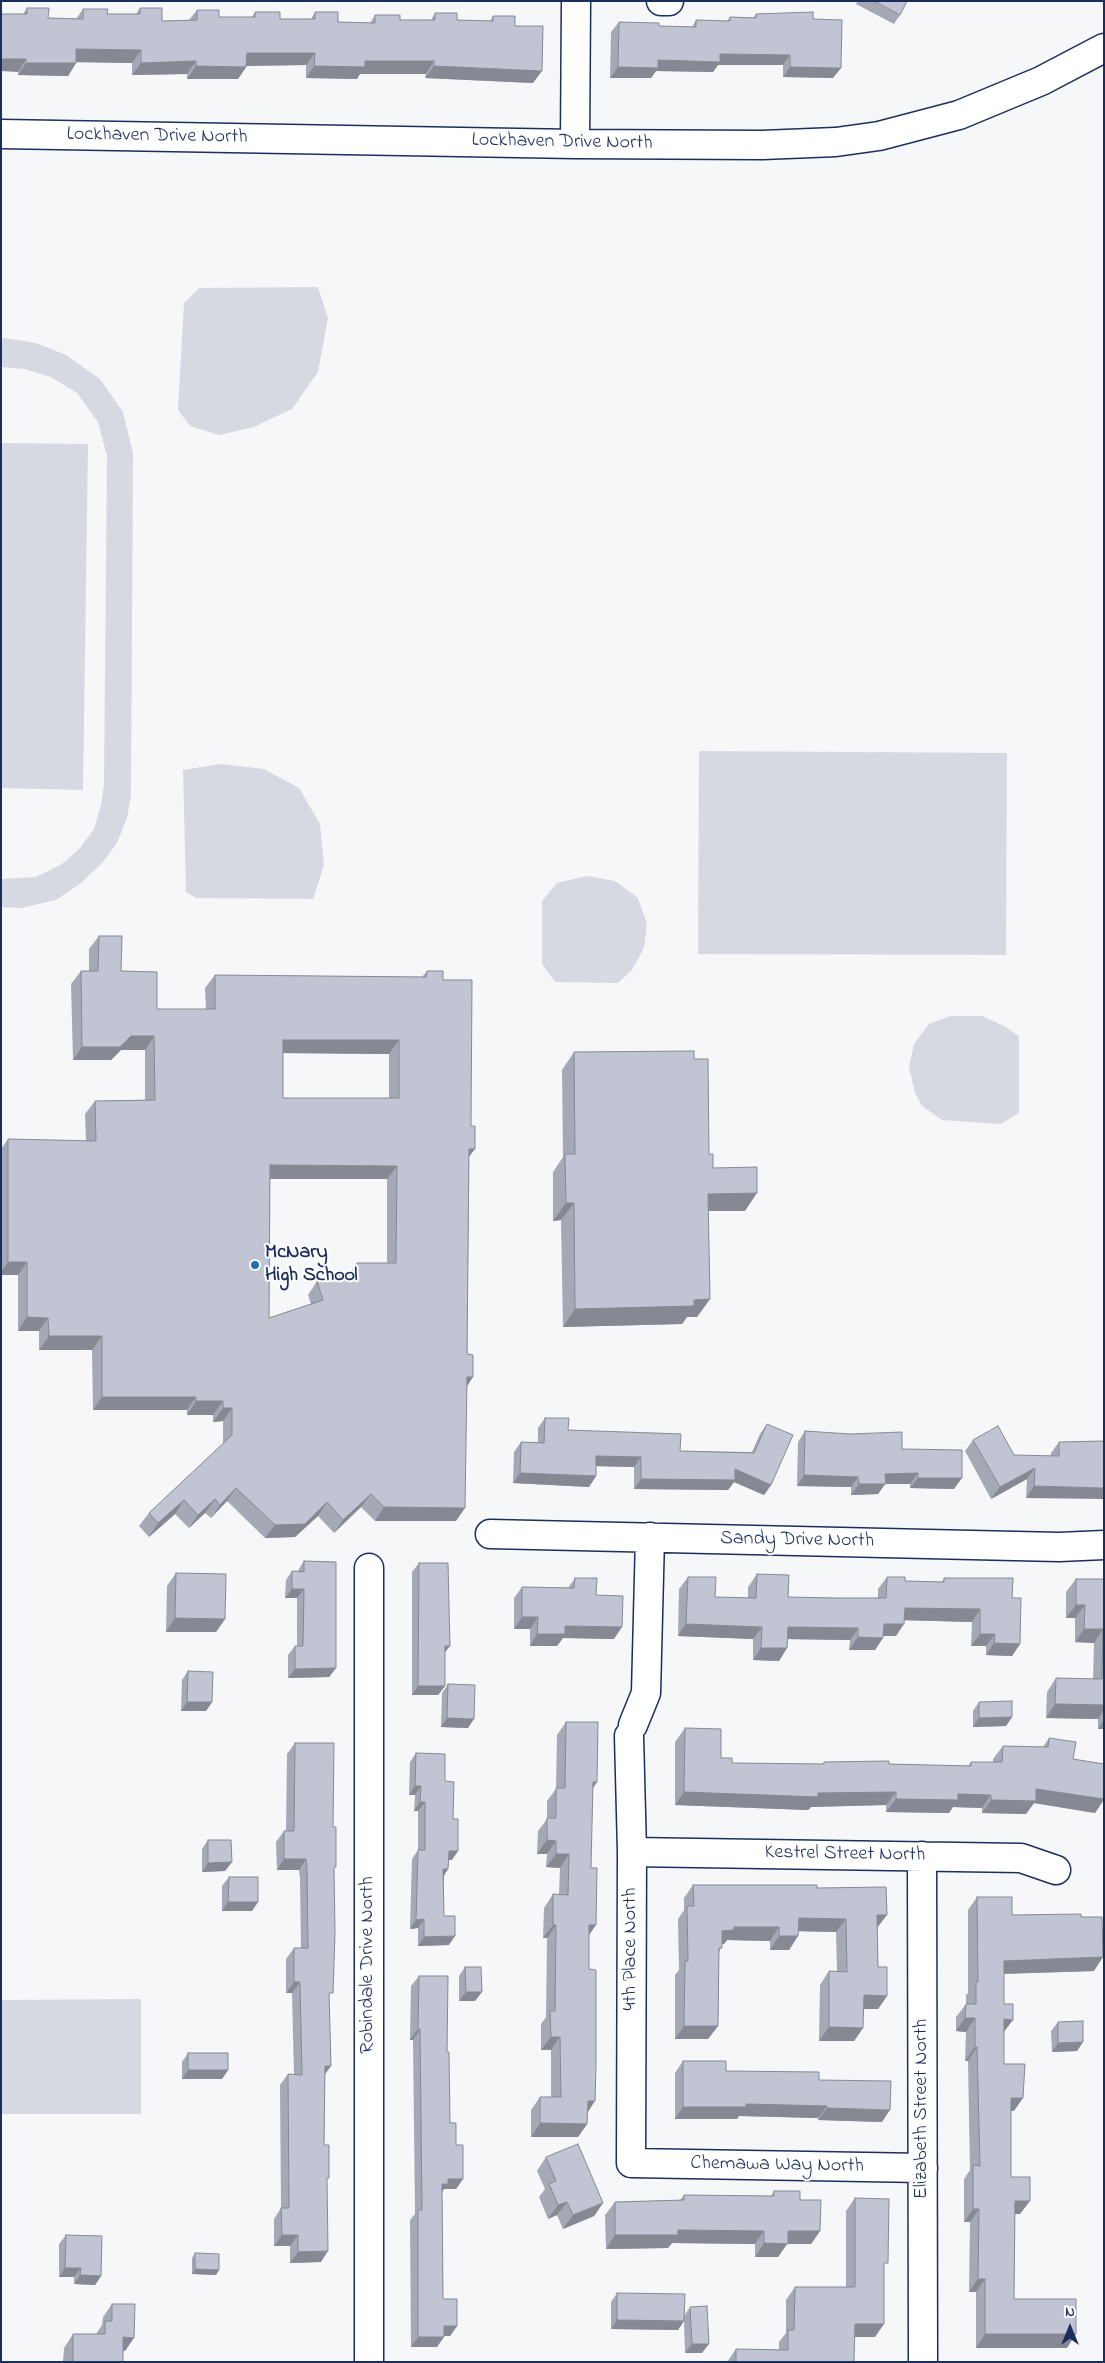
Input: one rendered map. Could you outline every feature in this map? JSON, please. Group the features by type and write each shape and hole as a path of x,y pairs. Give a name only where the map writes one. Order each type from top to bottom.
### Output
{"street":[{"path":"575,144 576,1"},
{"path":"661,1 669,1"},
{"name":"Lockhaven Drive North","path":"1,134 575,144 762,145 836,142 879,136 959,115 1041,82 1104,48"},
{"name":"Sandy Drive North","path":"490,1534 1059,1547 1104,1546"},
{"name":"4th Place North","path":"631,2163 631,1730 646,1693 650,1537"},
{"name":"Robindale Drive North","path":"369,1568 370,2362"},
{"name":"Kestrel Street North","path":"632,1852 1021,1858 1056,1870"},
{"name":"Elizabeth Street North","path":"922,1856 923,2362"},
{"name":"Chemawa Way North","path":"631,2163 923,2168"}],"shaded area":[{"path":"318,287 328,318 318,372 292,409 254,427 219,435 190,426 178,410 184,303 199,288"},
{"path":"1,339 36,343 66,355 100,379 123,412 133,453 131,795 127,818 117,843 103,862 81,883 56,900 21,908 1,907 1,879 36,877 62,864 80,848 94,829 101,805 104,784 107,456 98,422 77,393 51,377 24,369 1,367"},
{"path":"1,443 88,444 83,790 1,788"},
{"path":"699,751 1007,753 1006,955 698,954"},
{"path":"220,764 264,769 299,788 320,824 324,865 313,899 196,898 186,892 183,770"},
{"path":"587,876 615,881 638,898 647,924 644,948 632,970 618,983 555,982 542,964 542,901 557,883"},
{"path":"950,1016 982,1016 1004,1026 1019,1036 1019,1113 1001,1124 942,1120 922,1106 915,1093 909,1067 914,1044 929,1024"},
{"path":"141,1999 141,2114 1,2114 1,2000"}],"building":[{"path":"874,1 907,1 900,15"},
{"path":"27,8 49,8 48,18 83,19 83,9 108,9 107,14 140,14 140,8 162,8 162,21 197,20 197,10 219,10 219,17 255,17 255,12 280,12 280,19 315,19 315,12 338,12 338,22 375,23 375,15 400,15 400,20 435,20 435,13 457,13 457,20 493,21 493,16 515,16 515,26 543,26 542,71 434,66 434,61 365,61 365,67 314,66 315,53 247,53 246,67 196,66 196,61 141,63 141,50 76,49 76,63 26,63 26,59 1,59 1,14 27,14"},
{"path":"813,12 813,19 842,20 841,68 790,67 790,55 720,54 720,62 658,60 658,68 618,67 619,22 659,23 659,26 696,27 696,20 730,21 730,17 756,18 756,14"},
{"path":"99,936 122,936 121,971 157,972 157,1009 215,1009 215,975 426,977 427,971 443,971 443,980 472,980 471,1126 475,1126 475,1149 469,1149 467,1354 473,1355 473,1377 467,1377 465,1508 384,1507 371,1494 343,1520 327,1502 305,1524 275,1525 236,1488 220,1505 215,1499 198,1515 184,1500 158,1523 149,1513 232,1435 232,1408 223,1408 223,1401 196,1401 196,1397 102,1397 102,1336 49,1336 48,1318 27,1317 27,1262 8,1262 8,1139 96,1141 95,1101 155,1100 154,1036 131,1036 120,1047 82,1047 81,971 98,971","holes":["283,1040 399,1040 399,1098 283,1098","270,1165 397,1166 396,1263 357,1263 356,1272 317,1281 323,1300 269,1318"]},
{"path":"694,1051 694,1059 708,1059 709,1154 713,1154 713,1168 757,1167 757,1193 708,1194 710,1299 694,1300 694,1306 575,1309 574,1203 566,1203 565,1154 575,1154 574,1052"},
{"path":"545,1418 569,1418 568,1430 681,1434 680,1451 754,1453 767,1424 793,1435 771,1485 735,1469 735,1480 641,1479 641,1457 596,1456 596,1476 520,1473 521,1442 544,1443"},
{"path":"998,1426 1014,1455 1059,1456 1059,1442 1104,1441 1104,1488 1034,1486 1035,1468 1000,1487 973,1440"},
{"path":"805,1431 850,1434 902,1432 902,1449 962,1450 962,1478 918,1478 918,1473 885,1474 886,1484 859,1484 858,1477 804,1475"},
{"path":"304,1561 336,1562 336,1668 295,1669 295,1646 303,1646 304,1589 292,1589 292,1571 304,1572"},
{"path":"419,1563 448,1563 450,1646 445,1646 445,1686 418,1686"},
{"path":"176,1573 226,1574 225,1619 175,1618"},
{"path":"757,1574 789,1575 788,1597 835,1598 886,1598 887,1577 905,1577 905,1581 944,1582 944,1578 1013,1578 1012,1598 1021,1598 1020,1644 994,1643 995,1634 980,1634 980,1609 905,1608 904,1624 884,1624 883,1638 858,1637 858,1628 788,1627 787,1648 761,1648 762,1627 686,1624 688,1577 716,1577 715,1597 756,1598"},
{"path":"575,1578 597,1578 596,1595 623,1596 622,1627 565,1626 565,1634 537,1634 538,1617 522,1617 522,1587 574,1588"},
{"path":"1076,1579 1104,1579 1104,1705 1055,1704 1056,1678 1102,1679 1103,1629 1084,1629 1085,1605 1076,1605"},
{"path":"188,1671 213,1672 212,1702 187,1702"},
{"path":"448,1684 475,1685 474,1719 447,1718"},
{"path":"1012,1701 1012,1717 979,1718 979,1702"},
{"path":"566,1722 598,1722 597,1782 593,1782 591,1868 597,1868 596,1925 589,1925 589,1969 596,1970 596,2066 595,2101 588,2101 587,2124 540,2123 540,2097 561,2097 560,2037 551,2037 550,2011 555,2011 556,1925 553,1925 553,1894 568,1895 569,1854 556,1854 556,1841 547,1840 547,1818 556,1818 556,1788 565,1788"},
{"path":"685,1728 721,1729 721,1758 732,1758 732,1763 824,1764 824,1762 889,1761 889,1764 971,1766 971,1762 1002,1762 1003,1746 1048,1747 1049,1738 1076,1742 1073,1759 1104,1764 1104,1799 1036,1789 1036,1801 991,1800 991,1795 958,1794 958,1800 896,1799 896,1792 818,1793 818,1797 684,1792"},
{"path":"295,1743 334,1743 333,1827 336,1827 336,1867 334,1867 335,1933 333,1993 329,1993 331,2066 325,2066 324,2145 329,2145 329,2178 327,2178 328,2251 298,2252 298,2235 282,2235 281,2208 289,2208 288,2074 302,2075 300,1982 294,1982 294,1948 308,1948 306,1859 284,1859 284,1831 294,1831"},
{"path":"416,1753 445,1754 445,1781 454,1782 453,1819 458,1819 458,1851 449,1851 448,1869 443,1869 444,1916 455,1916 455,1936 424,1937 424,1919 416,1920 418,1850 425,1850 425,1802 420,1802 421,1786 415,1786"},
{"path":"208,1840 231,1840 232,1862 208,1863"},
{"path":"229,1877 258,1877 258,1902 228,1902"},
{"path":"693,1885 817,1885 817,1888 886,1887 887,1915 877,1915 878,1967 887,1967 887,1996 864,1995 863,2028 829,2027 829,1971 847,1972 846,1919 799,1918 798,1936 779,1936 779,1927 734,1927 734,1930 722,1931 722,1948 719,1948 718,2026 684,2026 685,1961 688,1961 687,1906 694,1906"},
{"path":"977,1897 1012,1897 1012,1915 1081,1914 1081,1917 1102,1917 1103,1957 1004,1961 1004,2004 1013,2004 1013,2020 1004,2019 1004,2064 1025,2064 1023,2098 1011,2098 1011,2177 1030,2177 1030,2201 1015,2201 1014,2299 1076,2299 1076,2334 985,2334 985,2279 978,2279 979,2209 973,2209 973,2165 980,2166 977,2047 975,2047 975,2018 965,2018 966,2004 976,2004 976,1982 978,1982"},
{"path":"465,1967 481,1967 482,1992 466,1992"},
{"path":"419,1976 448,1976 447,2052 449,2052 450,2123 456,2123 456,2145 463,2145 463,2179 448,2179 448,2184 442,2184 443,2299 457,2299 457,2326 444,2326 444,2337 418,2337 418,2210 422,2210 420,2029 418,2029"},
{"path":"1083,2021 1083,2042 1058,2043 1058,2022"},
{"path":"188,2053 228,2053 228,2070 188,2070"},
{"path":"683,2061 726,2061 726,2071 819,2072 819,2080 891,2081 890,2110 746,2104 746,2107 683,2107"},
{"path":"578,2144 603,2203 573,2215 567,2202 558,2205 549,2184 556,2181 546,2157"},
{"path":"774,2191 800,2191 800,2200 821,2200 820,2231 788,2231 788,2244 764,2243 764,2231 678,2230 678,2235 615,2235 615,2202 684,2200 684,2195 774,2196"},
{"path":"855,2198 889,2199 888,2263 884,2263 884,2324 855,2324 854,2362 736,2362 736,2349 788,2350 788,2330 794,2330 795,2287 855,2287"},
{"path":"66,2235 102,2236 101,2276 80,2275 81,2268 65,2268"},
{"path":"195,2253 219,2254 219,2270 195,2269"},
{"path":"617,2293 685,2294 684,2321 617,2320"},
{"path":"112,2304 135,2304 134,2338 123,2337 123,2362 73,2362 73,2334 105,2334 105,2321 112,2321"},
{"path":"707,2306 709,2344 692,2344 690,2307"}],"place":[{"name":"McNary High School","path":"255,1265"}]}
